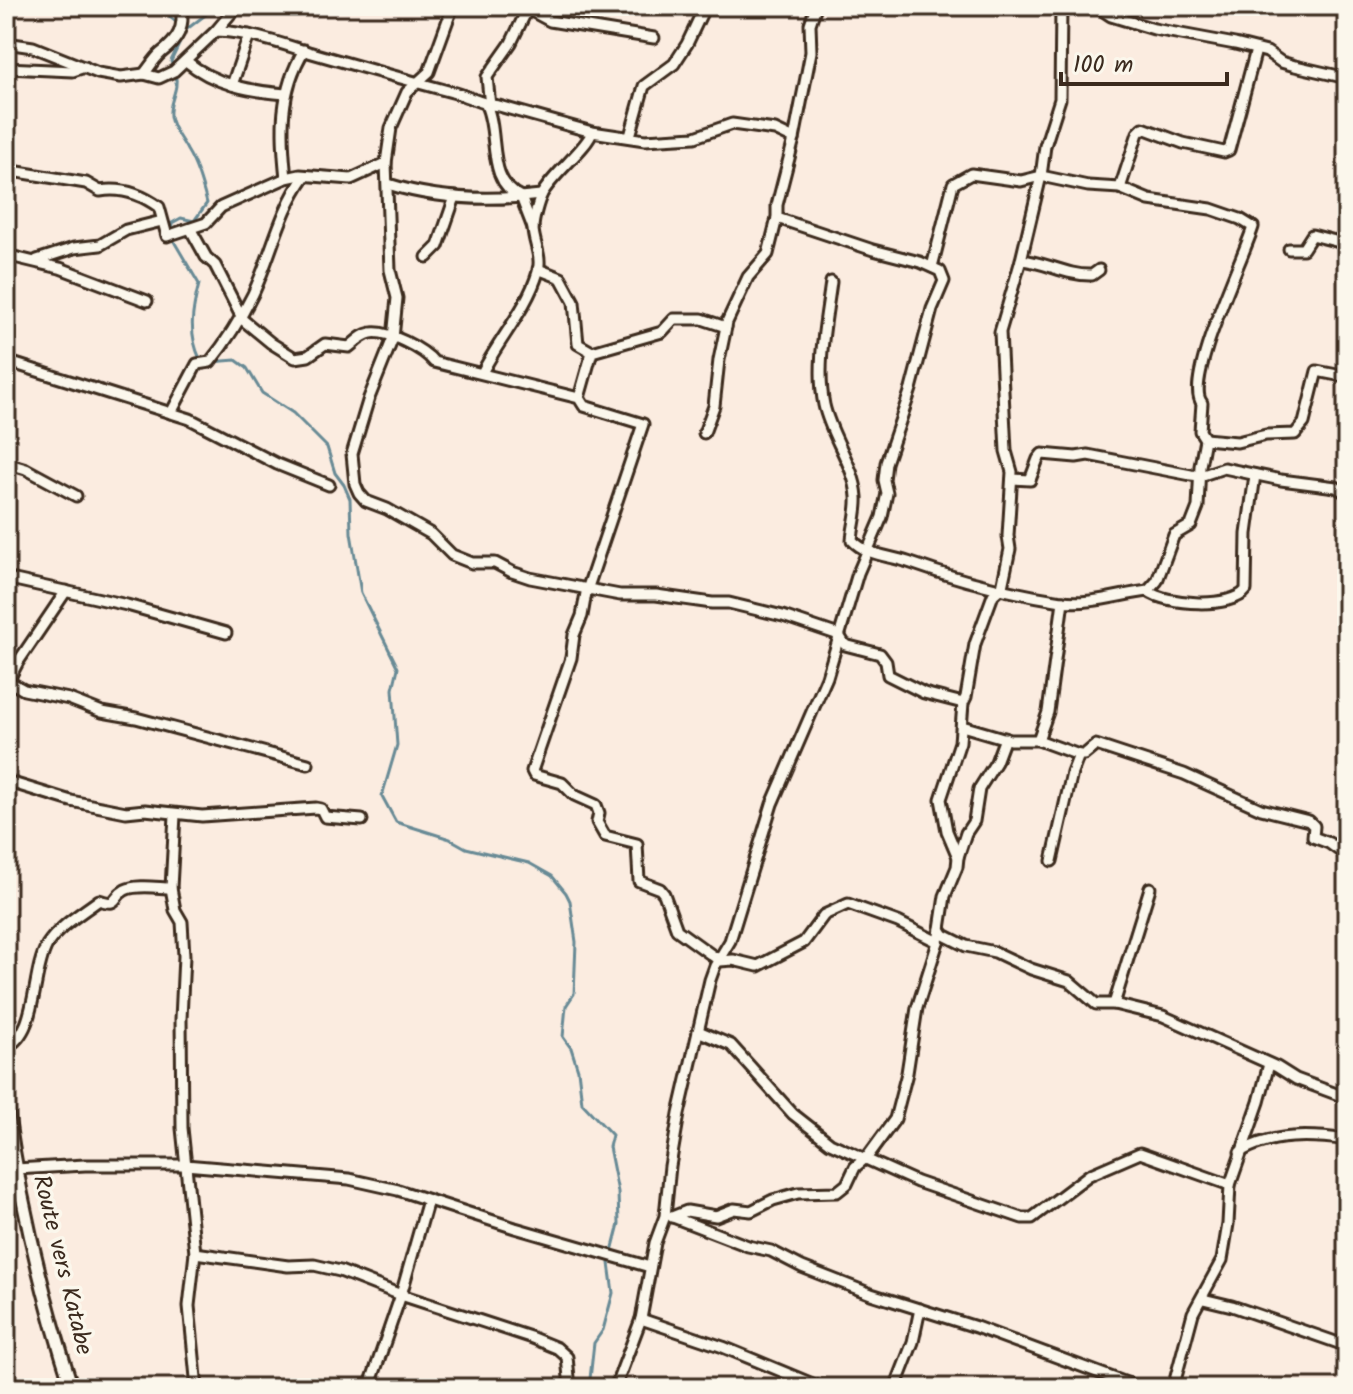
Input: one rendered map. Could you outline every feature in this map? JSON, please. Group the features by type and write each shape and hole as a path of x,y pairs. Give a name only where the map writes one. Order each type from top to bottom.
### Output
{"street":[{"path":"144,74 160,53 167,51 176,40 183,24 181,6"},
{"path":"6,43 33,47 117,77 144,74 153,78 168,76 216,31 237,6"},
{"path":"453,6 429,72 408,90 395,116 386,163 390,270 397,298 393,338 369,398 352,454 355,484 363,498 425,530 457,558 472,563 502,565 530,578 620,595 656,595 729,603 783,616 839,635 845,645 880,654 886,662 888,675 924,693 963,703"},
{"path":"630,136 644,86 674,64 705,6"},
{"path":"704,433 714,406 726,327 748,277 768,254 812,47 810,24 816,6"},
{"path":"958,857 947,831 941,799 960,742 963,703 975,644 993,595 999,591 1010,549 1012,479 1006,451 1000,332 1021,260 1045,146 1060,99 1061,6"},
{"path":"1096,6 1111,16 1154,29 1207,37 1267,52 1287,64 1347,78"},
{"path":"482,373 499,340 529,296 538,269 539,251 521,197 508,190 493,155 493,123 488,106 487,77 511,43 524,8 550,21 654,38"},
{"path":"216,31 249,35 456,93 488,106 592,132 651,141 693,138 732,124 775,130 794,139"},
{"path":"232,85 249,35"},
{"path":"286,178 282,140 286,94 291,72 304,50"},
{"path":"1120,188 1138,133 1143,128 1183,143 1224,152 1229,150 1256,50"},
{"path":"186,61 199,71 232,85 286,94"},
{"path":"6,68 73,71 85,67"},
{"path":"533,229 541,195 572,156 589,141 592,132"},
{"path":"6,170 86,183 100,191 129,191 157,205 167,236 206,223 225,205 286,178 351,179 386,163"},
{"path":"831,282 824,335 823,396 830,424 846,456 856,488 852,540 873,554 911,563 934,573 964,578 999,591 1063,601 1148,591 1157,581 1174,535 1191,525 1200,501 1205,439 1200,431 1202,403 1198,399 1197,389 1211,332 1253,227 1211,209 1149,200 1120,188 1088,186 1041,176 1021,181 975,173 954,182 932,267"},
{"path":"171,413 197,364 210,362 235,328 253,294 291,194 305,176"},
{"path":"388,184 455,197 541,195"},
{"path":"427,257 438,246 455,197"},
{"path":"615,1388 641,1319 650,1267 669,1216 674,1143 710,980 730,941 772,804 827,677 867,550 885,506 886,463 911,389 932,309 944,281 940,271 932,267 777,218"},
{"path":"37,260 74,248 100,245 126,230 162,221"},
{"path":"191,230 202,251 215,265 240,315 271,343 295,358 308,356 324,344 349,347 359,338 374,332 422,349 434,362 579,398 584,406 643,424 588,589 555,709 541,739 532,773 562,783 574,795 596,805 599,813 597,822 605,836 637,844 639,881 660,889 677,930 720,961 728,959 763,965 804,942 824,915 848,904 898,922 938,942"},
{"path":"1289,249 1303,249 1312,235 1347,244"},
{"path":"6,255 37,260 147,301"},
{"path":"1021,260 1036,260 1083,275 1092,275 1099,270"},
{"path":"538,269 561,278 574,302 578,344 592,352 662,332 672,320 677,319 702,319 726,327"},
{"path":"579,398 592,352"},
{"path":"6,361 190,419 277,464 329,485"},
{"path":"1205,439 1237,442 1266,435 1293,435 1303,427 1317,371 1347,377"},
{"path":"1012,479 1030,480 1038,459 1045,454 1064,457 1088,455 1200,476 1224,468 1336,487 1347,494"},
{"path":"6,463 26,469 76,496"},
{"path":"1148,591 1182,602 1235,600 1244,594 1247,534 1255,475"},
{"path":"6,578 151,611 226,633"},
{"path":"66,591 7,682 24,690 69,699 102,712 136,718 308,764"},
{"path":"1038,740 1048,712 1063,601"},
{"path":"962,726 1005,738 1038,740 1079,755 1084,755 1096,745 1184,774 1261,809 1302,818 1313,824 1314,838 1329,843 1347,856"},
{"path":"669,1216 687,1211 716,1216 734,1209 751,1211 773,1200 798,1193 837,1192 847,1184 855,1167 864,1160 895,1119 907,1073 917,1008 938,942 945,896 955,877 966,833 974,821 979,789 996,762 1005,738"},
{"path":"1052,861 1079,755"},
{"path":"6,781 92,806 126,812 145,810 175,815 316,808 321,809 325,817 362,820"},
{"path":"175,815 171,888 175,910 182,922 184,956 181,1019 185,1165 195,1253 189,1306 197,1388"},
{"path":"6,1047 17,1040 29,1019 41,958 53,936 99,900 109,904 132,888 171,888"},
{"path":"1114,1004 1150,888"},
{"path":"940,929 944,935 966,946 995,952 1031,969 1069,981 1096,1004 1114,1004 1163,1016 1296,1079 1347,1098"},
{"path":"698,1031 731,1045 772,1093 817,1135 864,1160 917,1182 1024,1218 1032,1218 1094,1172 1140,1153 1230,1185"},
{"path":"1173,1388 1193,1313 1222,1260 1230,1185 1269,1064"},
{"name":"Route vers Katabe","path":"6,1104 11,1168 43,1297 72,1388"},
{"path":"1240,1152 1253,1145 1291,1137 1320,1136 1347,1140"},
{"path":"11,1168 185,1165 349,1179 386,1186 650,1267"},
{"path":"369,1388 401,1295 428,1200"},
{"path":"669,1216 748,1246 771,1251 802,1267 871,1294 976,1327 1140,1388"},
{"path":"195,1253 288,1266 322,1266 557,1348 567,1357 570,1388"},
{"path":"1203,1299 1347,1346"},
{"path":"895,1388 913,1342 920,1309"},
{"path":"641,1319 723,1347 822,1388"}],"waterway":[{"path":"169,6 170,17 186,30 171,61 173,67"},
{"path":"187,29 213,9 224,9 226,6"},
{"path":"171,231 172,223 181,218 194,221 207,203 194,162 171,121 175,74"},
{"path":"172,238 199,284 192,322 200,359"},
{"path":"211,362 236,360 247,368 262,393 293,413 327,447 335,473 350,499 351,533 361,593 398,668 393,689 397,745 382,796 396,822 450,839 466,848 529,863 552,876 570,901 576,942 574,994 566,1006 563,1037 571,1048 578,1070 582,1103 612,1135 609,1147 618,1192 619,1224 609,1263 613,1293 603,1330 594,1343 589,1388"}]}
